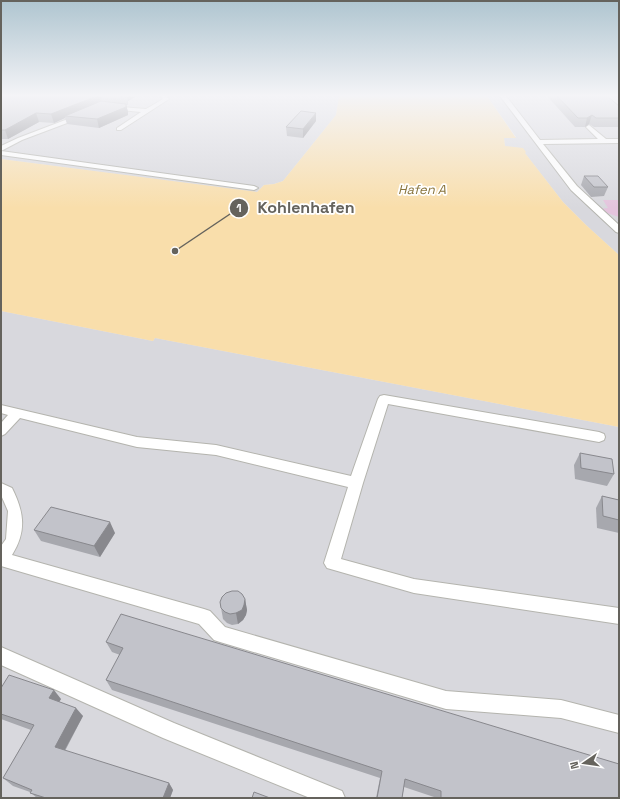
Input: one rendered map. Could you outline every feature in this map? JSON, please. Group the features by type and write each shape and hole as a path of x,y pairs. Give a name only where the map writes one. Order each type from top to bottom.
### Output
{"street":[{"path":"1,149 35,133"},
{"path":"532,133 574,188 619,230"},
{"path":"596,133 604,141"},
{"path":"538,142 619,141"},
{"path":"1,153 254,188"},
{"path":"603,216 619,219"},
{"path":"599,437 384,399 332,562 414,586 619,616"},
{"path":"1,410 137,442 216,450 356,483"},
{"path":"1,431 17,413"},
{"path":"1,489 7,492 15,511 13,540 1,559 204,617 220,634 446,700 561,709 619,724"},
{"path":"1,656 170,731 335,798"}],"shaded area":[{"path":"1,133 321,133 283,181 264,185 257,192 1,159"},
{"path":"513,133 619,133 619,255 563,202 524,152 526,152 505,147 504,138 516,137"},
{"path":"603,200 619,200 619,217 599,209 608,208"},
{"path":"1,311 153,341 155,338 619,427 619,798 1,798"}],"water":[{"name":"Hafen A","path":"321,133 513,133 516,138 504,138 505,146 523,148 526,152 525,153 563,202 619,255 619,427 155,338 153,341 1,311 1,159 257,192 264,185 283,181"}],"building":[{"path":"584,176 598,176 608,187 594,187"},
{"path":"580,453 612,459 614,474 581,468"},
{"path":"602,496 619,500 619,520 603,516"},
{"path":"51,507 110,522 94,546 34,530"},
{"path":"238,591 245,599 242,610 230,614 221,608 220,602 226,593"},
{"path":"121,614 619,764 619,798 441,798 441,791 405,779 402,798 377,798 382,771 106,680 123,648 106,642"},
{"path":"9,675 54,690 49,698 76,708 55,747 169,783 163,798 46,798 30,793 32,790 3,778 34,725 1,714 1,688"},
{"path":"254,792 270,798 252,798"}],"place":[{"name":"Kohlenhafen","path":"175,251"}]}
